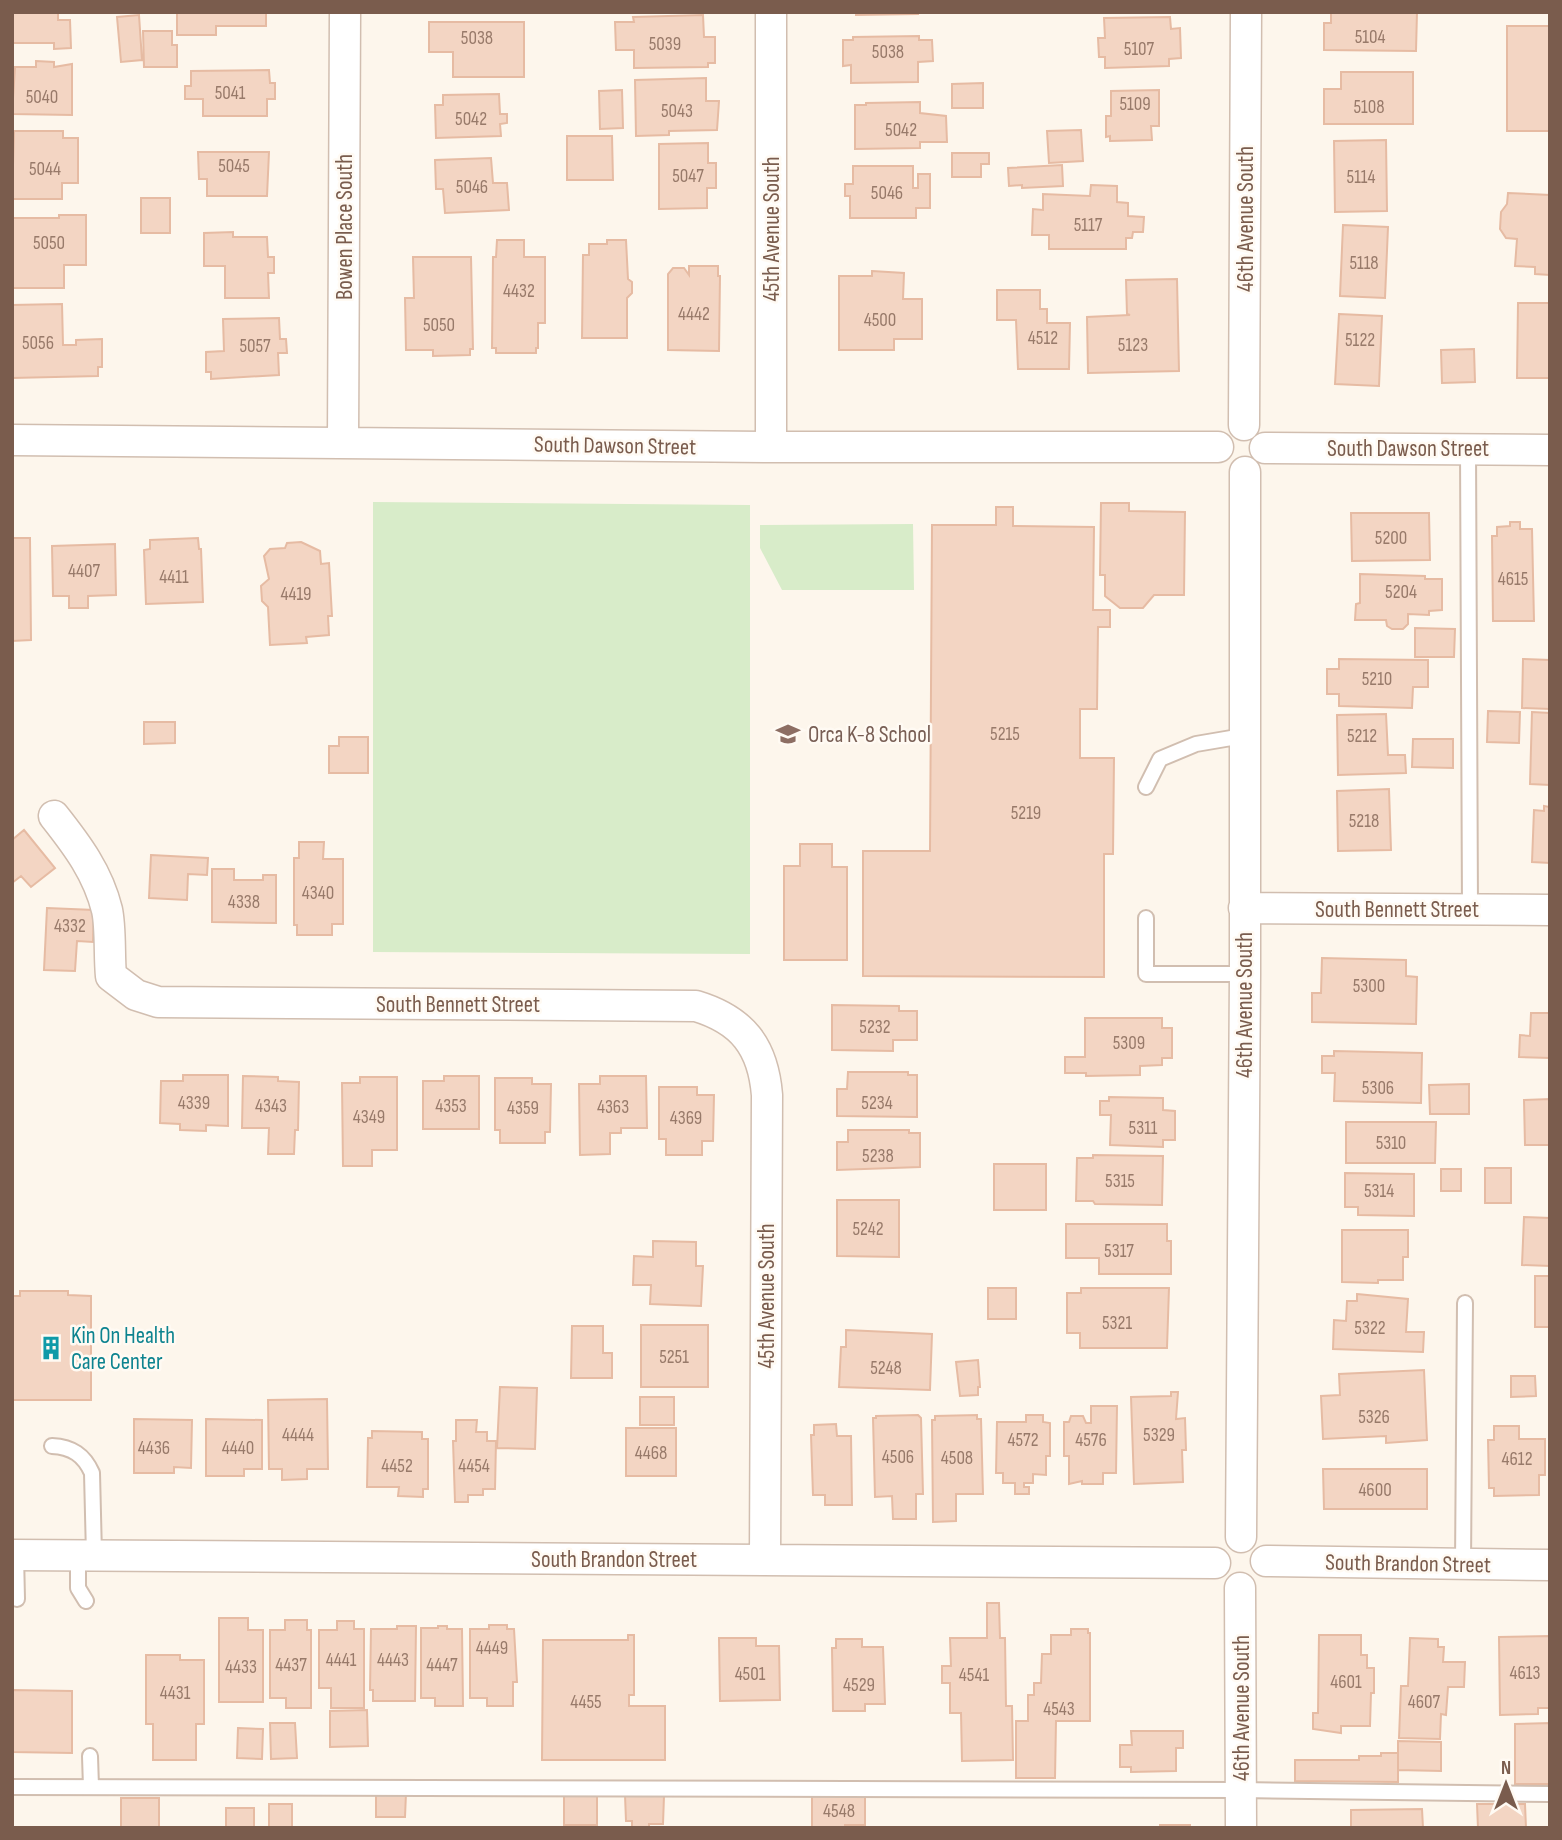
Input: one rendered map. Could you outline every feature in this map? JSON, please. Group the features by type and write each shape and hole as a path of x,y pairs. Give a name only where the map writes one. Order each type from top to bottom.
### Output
{"street":[{"name":"Bowen Place South","path":"343,442 345,12"},
{"name":"45th Avenue South","path":"771,12 771,447"},
{"name":"46th Avenue South","path":"1244,425 1246,12"},
{"path":"1244,425 1257,430 1262,436 1265,448 1263,459 1258,466 1245,472 1229,469 1219,458 1218,447 1227,430 1244,425"},
{"name":"South Dawson Street","path":"12,440 771,447 1218,447"},
{"name":"South Dawson Street","path":"1265,448 1550,450"},
{"name":"46th Avenue South","path":"1241,1537 1245,472"},
{"name":"South Bennett Street","path":"54,816 79,848 98,881 108,913 111,976 136,995 158,1002 696,1006 715,1012 732,1022 747,1036"},
{"name":"South Bennett Street","path":"1244,908 1550,910"},
{"name":"45th Avenue South","path":"747,1036 762,1064 768,1095 765,1560"},
{"path":"1241,1537 1258,1544 1266,1561 1259,1580 1240,1588 1232,1586 1220,1577 1215,1563 1220,1547 1241,1537"},
{"name":"South Brandon Street","path":"14,1555 1215,1563"},
{"name":"South Brandon Street","path":"1266,1561 1550,1565"},
{"name":"46th Avenue South","path":"1240,1588 1241,1828"}],"lane":[{"path":"1468,449 1470,910"},
{"path":"1146,787 1160,759 1196,744 1243,736"},
{"path":"1146,918 1146,974 1245,974"},
{"path":"1463,1564 1465,1303"},
{"path":"52,1446 73,1450 88,1464 92,1474 86,1555 78,1588 86,1601"},
{"path":"14,1555 17,1599"},
{"path":"90,1756 91,1787"},
{"path":"12,1787 1241,1790 1550,1794"}],"green space":[{"path":"373,502 750,505 750,954 373,952"},
{"path":"913,524 914,590 782,590 760,548 760,525"}],"building":[{"path":"12,12 58,12 58,20 70,20 71,48 54,49 54,43 12,43"},
{"path":"177,12 266,12 266,26 216,26 216,35 177,35"},
{"path":"856,12 918,12 918,14 856,15"},
{"path":"1331,12 1417,12 1416,51 1324,50 1324,23 1331,23"},
{"path":"139,15 142,60 121,62 117,17"},
{"path":"703,15 704,37 715,37 715,63 708,63 708,67 634,68 634,50 616,50 615,22 634,22 633,17"},
{"path":"1170,17 1171,29 1180,28 1181,58 1169,59 1169,66 1105,68 1105,57 1099,57 1098,38 1105,38 1104,18"},
{"path":"429,22 524,22 524,77 453,77 453,52 429,52"},
{"path":"1507,26 1550,26 1550,131 1507,131"},
{"path":"143,31 172,31 172,45 177,45 177,67 144,67"},
{"path":"919,36 919,40 932,40 933,61 918,62 918,82 851,83 851,65 843,66 843,40 853,40 853,37"},
{"path":"36,61 54,62 54,67 72,64 72,115 12,114 15,67 36,67"},
{"path":"269,70 270,83 275,83 275,99 267,99 267,116 203,116 203,99 185,99 185,86 191,86 191,71"},
{"path":"1341,72 1413,72 1413,124 1324,124 1324,89 1341,89"},
{"path":"706,78 706,101 719,101 717,130 669,131 669,135 636,136 635,80"},
{"path":"983,83 983,108 952,108 952,84"},
{"path":"622,90 623,128 600,129 599,91"},
{"path":"1159,90 1159,126 1151,126 1152,140 1110,141 1110,136 1106,137 1106,116 1111,116 1111,91"},
{"path":"499,94 500,114 507,114 507,123 500,124 501,136 436,138 435,105 443,105 443,95"},
{"path":"920,102 920,113 946,116 947,142 920,142 920,148 855,149 855,105"},
{"path":"1081,130 1083,161 1049,163 1047,131"},
{"path":"14,131 63,131 63,138 78,138 78,183 62,183 62,199 12,199"},
{"path":"567,136 612,136 613,180 567,180"},
{"path":"1386,140 1387,211 1335,212 1334,141"},
{"path":"708,143 708,163 716,163 716,188 707,188 707,208 659,209 659,144"},
{"path":"198,152 269,152 267,196 207,196 207,179 199,179"},
{"path":"952,153 989,153 989,164 981,164 981,177 952,177"},
{"path":"491,158 493,183 507,183 509,210 445,213 443,189 436,189 435,160"},
{"path":"1062,165 1063,186 1009,186 1008,168"},
{"path":"853,166 913,166 913,188 918,188 918,174 930,174 930,208 916,208 916,218 850,218 850,196 845,196 845,184 853,184"},
{"path":"1091,185 1117,186 1117,202 1128,203 1128,216 1144,217 1143,232 1133,232 1132,238 1126,238 1126,249 1049,249 1049,235 1032,235 1033,209 1043,210 1043,194 1090,196"},
{"path":"1508,193 1550,195 1550,275 1535,274 1535,267 1515,266 1517,239 1506,238 1500,229 1501,212 1507,204"},
{"path":"141,198 170,198 170,233 141,233"},
{"path":"59,215 86,215 86,265 64,265 64,288 12,288 12,218 59,218"},
{"path":"1343,225 1388,227 1385,298 1340,296"},
{"path":"233,232 233,237 267,237 268,257 274,257 274,273 268,273 269,298 225,298 225,266 204,266 204,233"},
{"path":"497,240 524,240 524,257 545,257 545,323 538,323 536,353 496,353 496,348 492,348 493,257 496,257"},
{"path":"607,240 626,240 628,279 632,282 632,293 627,298 627,338 582,338 583,255 589,255 589,244 607,244"},
{"path":"413,257 471,257 473,349 470,349 470,355 433,356 433,350 406,350 405,298 414,298"},
{"path":"689,266 718,266 719,351 668,350 668,274 673,268 684,268 689,275"},
{"path":"872,271 904,273 903,299 922,299 922,339 894,339 894,350 839,350 839,276 872,276"},
{"path":"1177,279 1179,371 1088,373 1087,317 1130,315 1127,314 1126,280"},
{"path":"997,290 1040,290 1040,309 1047,309 1047,323 1070,323 1069,369 1018,369 1016,320 997,320"},
{"path":"1518,303 1550,303 1550,378 1517,378"},
{"path":"62,304 63,345 76,345 76,340 102,339 102,367 98,367 98,376 12,378 12,305"},
{"path":"1339,314 1382,316 1379,386 1335,384"},
{"path":"279,318 280,339 286,339 287,353 278,353 279,375 211,379 211,372 206,372 206,352 224,351 223,319"},
{"path":"1474,349 1475,382 1442,383 1441,350"},
{"path":"1101,503 1129,503 1129,511 1185,512 1184,595 1154,595 1143,608 1120,608 1105,596 1105,575 1100,575"},
{"path":"996,507 1013,507 1013,526 1094,527 1093,610 1110,610 1110,627 1098,627 1097,709 1080,709 1080,758 1114,758 1113,854 1104,854 1104,977 863,976 863,851 930,851 932,525 996,525"},
{"path":"1351,513 1429,513 1430,560 1352,561"},
{"path":"1510,522 1520,522 1520,529 1532,529 1534,621 1493,621 1492,536 1497,536 1497,527 1510,526"},
{"path":"12,538 30,538 31,640 12,641"},
{"path":"198,538 201,549 203,602 146,604 144,550 150,549 150,540"},
{"path":"301,542 320,551 321,564 329,563 332,616 328,616 329,635 306,637 307,643 270,645 268,607 262,601 261,586 269,579 264,556 270,549 285,548 287,543"},
{"path":"115,544 116,595 88,596 88,608 69,608 69,596 53,596 52,546"},
{"path":"1360,574 1442,579 1442,610 1429,611 1429,615 1408,614 1408,624 1403,629 1392,629 1387,626 1386,620 1355,620 1356,604 1360,603"},
{"path":"1415,628 1455,629 1454,657 1415,657"},
{"path":"1339,659 1428,660 1428,687 1413,687 1412,708 1339,706 1339,694 1327,694 1327,669 1339,669"},
{"path":"1523,659 1550,660 1550,709 1522,708"},
{"path":"1488,711 1520,712 1519,743 1487,742"},
{"path":"1532,712 1550,713 1550,785 1530,784"},
{"path":"1386,714 1388,755 1405,755 1406,773 1338,775 1337,715"},
{"path":"144,722 175,722 175,743 144,744"},
{"path":"339,737 368,737 368,773 329,773 329,746 339,746"},
{"path":"1413,739 1453,739 1453,768 1412,767"},
{"path":"1389,789 1391,850 1338,851 1337,791"},
{"path":"1544,806 1550,807 1550,863 1532,862 1534,810 1544,811"},
{"path":"24,830 55,868 31,887 21,876 12,883 12,840"},
{"path":"299,842 324,842 323,859 343,859 343,924 332,924 332,935 297,935 297,925 294,925 294,858 299,858"},
{"path":"800,844 832,844 832,867 847,867 847,960 784,960 784,866 800,866"},
{"path":"151,855 208,858 207,875 188,874 187,900 149,898"},
{"path":"212,869 234,869 234,880 263,880 263,875 276,875 276,923 212,922"},
{"path":"47,908 94,910 93,942 77,941 75,971 44,970"},
{"path":"1322,958 1406,960 1406,976 1417,977 1416,1024 1312,1022 1312,993 1321,993"},
{"path":"832,1005 899,1006 899,1011 917,1011 917,1040 893,1040 893,1051 832,1050"},
{"path":"1531,1013 1550,1013 1550,1058 1519,1057 1520,1035 1530,1036"},
{"path":"1085,1018 1162,1018 1162,1028 1172,1028 1172,1058 1162,1058 1162,1065 1140,1066 1140,1075 1086,1076 1086,1073 1065,1073 1065,1057 1085,1057"},
{"path":"1334,1051 1422,1053 1421,1103 1334,1101 1335,1073 1322,1073 1322,1056 1334,1056"},
{"path":"848,1072 908,1072 908,1075 917,1075 917,1117 837,1116 837,1089 847,1089"},
{"path":"183,1075 228,1075 228,1126 206,1125 206,1131 180,1130 180,1124 160,1123 161,1081 183,1081"},
{"path":"243,1076 278,1077 278,1081 299,1082 298,1130 295,1130 294,1154 268,1154 269,1128 242,1128"},
{"path":"444,1076 479,1076 479,1129 423,1129 423,1081 444,1081"},
{"path":"600,1076 646,1076 647,1128 621,1128 621,1133 610,1133 610,1154 580,1155 579,1084 600,1084"},
{"path":"360,1077 397,1077 397,1150 372,1150 372,1166 343,1166 342,1083 360,1083"},
{"path":"495,1078 532,1078 532,1084 551,1084 550,1132 545,1132 545,1143 500,1143 500,1130 495,1130"},
{"path":"1469,1084 1469,1114 1430,1114 1429,1085"},
{"path":"659,1087 697,1087 697,1095 714,1095 713,1141 702,1141 702,1155 666,1155 666,1139 659,1139"},
{"path":"1109,1097 1163,1098 1163,1110 1175,1111 1175,1140 1163,1140 1163,1147 1110,1145 1111,1115 1100,1115 1100,1101 1109,1101"},
{"path":"1550,1099 1550,1145 1525,1145 1524,1100"},
{"path":"1346,1122 1436,1122 1435,1163 1346,1163"},
{"path":"848,1130 909,1130 909,1133 920,1133 920,1167 837,1170 837,1142 848,1142"},
{"path":"1093,1155 1163,1156 1162,1205 1095,1204 1093,1201 1076,1201 1077,1158 1093,1158"},
{"path":"994,1164 1046,1164 1046,1210 994,1210"},
{"path":"1485,1168 1511,1168 1511,1203 1485,1203"},
{"path":"1441,1169 1461,1169 1461,1191 1441,1191"},
{"path":"1345,1173 1414,1174 1414,1216 1358,1215 1358,1207 1345,1207"},
{"path":"837,1200 899,1200 899,1257 837,1256"},
{"path":"1524,1217 1550,1218 1550,1266 1522,1265"},
{"path":"1066,1224 1167,1224 1167,1241 1171,1241 1171,1274 1099,1274 1099,1258 1066,1258"},
{"path":"1342,1230 1408,1230 1408,1257 1403,1257 1403,1280 1378,1280 1378,1283 1342,1282"},
{"path":"653,1241 696,1242 696,1266 703,1266 701,1306 650,1304 651,1285 633,1285 634,1256 653,1257"},
{"path":"1535,1276 1550,1276 1550,1327 1535,1327"},
{"path":"988,1288 1016,1288 1016,1319 988,1319"},
{"path":"1081,1288 1169,1288 1167,1348 1080,1348 1080,1333 1067,1333 1067,1293 1081,1293"},
{"name":"Kin On Health Care Center","path":"20,1291 68,1291 68,1295 91,1296 91,1400 12,1400 12,1296 20,1296"},
{"path":"1357,1294 1408,1299 1406,1332 1424,1332 1423,1352 1333,1349 1334,1320 1346,1321 1347,1301 1357,1301"},
{"path":"641,1325 708,1325 708,1387 641,1387"},
{"path":"572,1326 603,1326 603,1353 612,1353 612,1378 571,1378"},
{"path":"846,1330 932,1334 930,1390 839,1387 841,1347 846,1347"},
{"path":"978,1360 978,1395 960,1396 956,1362"},
{"path":"1424,1370 1427,1440 1386,1443 1386,1436 1323,1439 1321,1396 1340,1395 1339,1374"},
{"path":"1511,1376 1535,1376 1536,1396 1511,1397"},
{"path":"500,1387 537,1388 535,1449 497,1448"},
{"path":"1171,1392 1178,1392 1176,1419 1185,1418 1183,1482 1134,1484 1131,1397 1171,1396"},
{"path":"640,1397 674,1397 674,1425 640,1425"},
{"path":"327,1399 328,1469 307,1469 307,1479 282,1480 282,1469 269,1469 268,1400"},
{"path":"1091,1406 1117,1406 1116,1473 1103,1473 1103,1484 1082,1484 1082,1481 1069,1484 1069,1456 1064,1456 1064,1422 1069,1422 1071,1416 1083,1416 1086,1423 1091,1423"},
{"path":"918,1415 921,1418 923,1494 916,1494 916,1519 893,1519 892,1496 875,1497 873,1418"},
{"path":"977,1415 977,1419 981,1419 983,1494 956,1494 956,1521 933,1522 932,1420 935,1420 935,1416"},
{"path":"1026,1415 1043,1415 1043,1422 1050,1423 1050,1456 1046,1456 1046,1475 1033,1474 1033,1483 1024,1483 1024,1487 1029,1487 1029,1494 1015,1494 1015,1483 1003,1483 1003,1473 996,1473 997,1422 1026,1422"},
{"path":"134,1419 192,1420 191,1468 174,1467 174,1473 134,1473"},
{"path":"206,1419 262,1420 262,1469 244,1469 244,1476 206,1476"},
{"path":"456,1420 477,1420 476,1432 487,1432 487,1441 496,1441 495,1489 483,1489 483,1495 468,1495 468,1502 455,1502 453,1441 456,1441"},
{"path":"836,1424 837,1436 851,1436 852,1505 825,1505 825,1495 813,1495 811,1435 814,1435 814,1425"},
{"path":"1494,1426 1519,1426 1519,1439 1545,1439 1545,1475 1539,1475 1539,1495 1494,1496 1494,1488 1489,1488 1488,1440 1494,1440"},
{"path":"626,1428 676,1428 676,1476 626,1476"},
{"path":"372,1431 422,1432 422,1439 428,1439 428,1489 423,1489 423,1497 398,1496 399,1487 367,1487 368,1438 372,1438"},
{"path":"1323,1469 1427,1469 1427,1509 1324,1509"},
{"path":"987,1603 999,1603 1000,1638 1005,1638 1006,1706 1012,1706 1013,1760 962,1761 961,1713 950,1713 950,1683 942,1683 942,1666 951,1666 950,1638 987,1638"},
{"path":"219,1618 248,1618 248,1630 263,1630 263,1702 219,1702"},
{"path":"285,1620 307,1620 307,1630 311,1630 311,1708 286,1708 286,1698 270,1698 270,1630 285,1630"},
{"path":"337,1621 354,1621 354,1629 364,1629 364,1708 331,1708 331,1688 319,1688 319,1630 337,1630"},
{"path":"489,1625 507,1625 507,1629 514,1629 517,1682 513,1682 513,1706 487,1706 487,1698 470,1698 470,1629 489,1629"},
{"path":"397,1626 416,1626 415,1701 373,1701 373,1690 370,1690 371,1629 397,1629"},
{"path":"438,1626 462,1629 463,1706 435,1706 435,1698 421,1698 421,1628"},
{"path":"1071,1629 1088,1629 1090,1633 1090,1721 1056,1721 1055,1778 1016,1778 1016,1721 1028,1721 1028,1695 1034,1695 1034,1683 1041,1683 1042,1654 1051,1654 1051,1635 1071,1635"},
{"path":"628,1635 634,1635 634,1695 629,1695 629,1706 665,1706 665,1760 542,1760 543,1640 628,1640"},
{"path":"1319,1635 1361,1635 1361,1655 1367,1655 1367,1668 1374,1668 1370,1726 1341,1726 1341,1733 1313,1729 1313,1713 1318,1713"},
{"path":"1550,1636 1550,1708 1538,1708 1538,1714 1500,1715 1499,1637"},
{"path":"719,1638 756,1638 756,1646 779,1646 780,1700 720,1701"},
{"path":"1410,1638 1438,1639 1438,1647 1444,1647 1443,1662 1465,1662 1464,1687 1448,1687 1446,1715 1441,1714 1440,1739 1399,1738 1401,1686 1408,1686"},
{"path":"836,1639 862,1639 862,1647 883,1647 885,1704 865,1704 865,1711 833,1711 832,1648 836,1648"},
{"path":"146,1655 180,1655 180,1660 204,1660 204,1724 196,1724 196,1760 153,1760 153,1724 146,1724"},
{"path":"12,1690 72,1691 72,1753 12,1752"},
{"path":"367,1710 368,1746 330,1747 330,1711"},
{"path":"270,1723 295,1723 297,1758 271,1759"},
{"path":"1550,1723 1550,1784 1515,1784 1515,1724"},
{"path":"238,1728 263,1729 262,1759 237,1758"},
{"path":"1131,1731 1183,1731 1183,1748 1176,1748 1176,1771 1131,1772 1131,1767 1120,1767 1120,1745 1132,1745"},
{"path":"1398,1741 1441,1742 1441,1771 1398,1770"},
{"path":"1381,1753 1398,1753 1398,1782 1295,1781 1295,1760 1359,1760 1359,1756 1381,1756"},
{"path":"376,1792 406,1793 405,1817 376,1817"},
{"path":"865,1794 865,1825 812,1828 812,1795"},
{"path":"564,1795 597,1795 597,1825 564,1825"},
{"path":"625,1795 664,1796 663,1824 649,1824 649,1828 632,1828 632,1821 626,1821"},
{"path":"121,1798 159,1798 159,1828 121,1828"},
{"path":"269,1804 292,1804 292,1828 269,1828"},
{"path":"1477,1804 1525,1804 1526,1828 1478,1828"},
{"path":"226,1808 254,1808 254,1828 226,1828"},
{"path":"1422,1809 1423,1828 1351,1828 1351,1810"},
{"path":"1160,1825 1190,1825 1190,1828 1160,1828"}],"place":[{"name":"Orca K-8 School","path":"788,734"},
{"name":"Kin On Health Care Center","path":"51,1348"}]}
